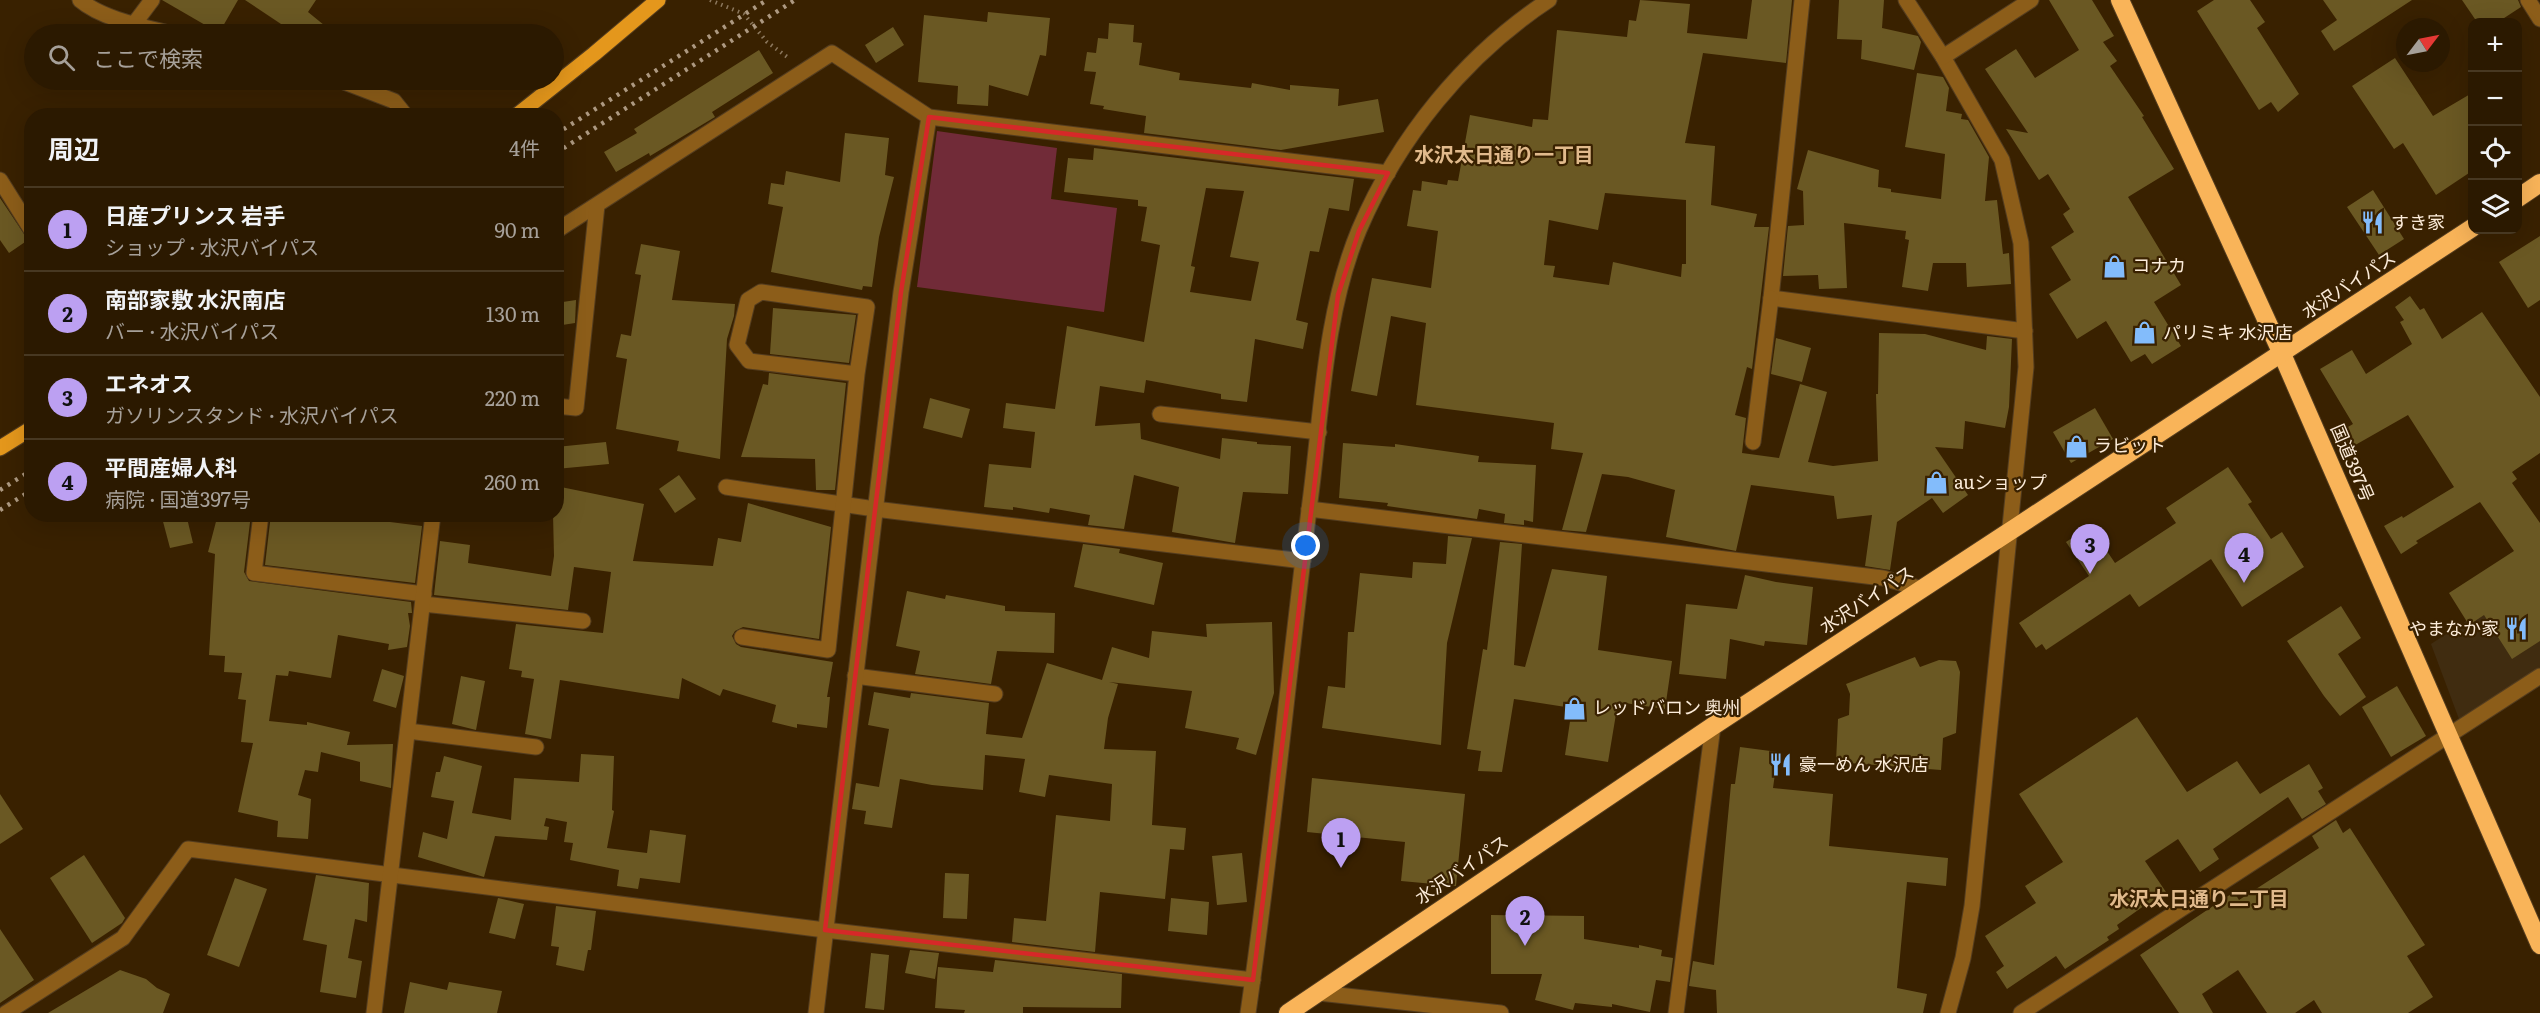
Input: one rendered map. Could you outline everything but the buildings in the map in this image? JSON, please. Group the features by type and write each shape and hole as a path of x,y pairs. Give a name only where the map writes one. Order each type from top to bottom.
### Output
{"highway":[{"name":"国道397号","path":"2120,0 2282,354 2540,945"},
{"path":"2522,195 2540,183"},
{"name":"水沢バイパス","path":"1288,1013 1713,726 2468,231"}],"main road":[{"path":"564,78 658,0"},
{"path":"526,108 549,90"},
{"path":"0,448 24,433"}],"street":[{"path":"80,0 88,7 134,24 152,0"},
{"path":"1248,1013 1309,510 1338,296 1359,231 1388,173 1424,118 1459,74 1493,42 1549,0"},
{"path":"1753,442 1771,298 1802,0"},
{"path":"1906,0 1943,57 2002,160 2021,243 2025,331 2026,367 1972,906 1963,958 1948,1013"},
{"path":"1943,57 2031,0"},
{"path":"2528,0 2540,19"},
{"path":"564,226 832,53 929,117 1388,173"},
{"path":"365,90 394,101 400,108"},
{"path":"816,1013 901,292 929,117"},
{"path":"0,180 24,218"},
{"path":"564,407 576,408 597,205"},
{"path":"742,637 828,650 857,374 867,307 761,292 748,300 737,345 749,361 857,374"},
{"path":"1771,298 2025,331"},
{"path":"1160,414 1319,432"},
{"path":"726,487 875,509 1303,561"},
{"path":"1309,510 1883,578 1922,589"},
{"path":"260,522 254,573 583,621"},
{"path":"374,1013 432,522"},
{"path":"855,676 995,694"},
{"path":"2021,1013 2540,676"},
{"path":"1676,1013 1713,726"},
{"path":"408,731 536,747"},
{"path":"6,1013 123,938 188,849 825,930 1253,980"},
{"path":"1319,993 1501,1013"}],"path":[{"path":"710,0 744,14 767,42 805,70"}],"highlighted area":[{"path":"929,117 1388,173 1359,231 1338,295 1253,980 825,930 901,292"}],"shaded area":[{"path":"937,131 1057,148 1051,199 1117,208 1104,312 917,287"},
{"path":"2540,573 2540,667 2459,719 2431,644"}],"railway":[{"path":"564,129 767,0"},
{"path":"564,148 795,0"},
{"path":"0,490 24,475"},
{"path":"0,510 24,495"}],"place":[{"name":"すき家","path":"2373,223"},
{"name":"コナカ","path":"2114,266"},
{"name":"パリミキ 水沢店","path":"2145,333"},
{"name":"ラビット","path":"2076,446"},
{"name":"auショップ","path":"1936,483"},
{"name":"エネオス","path":"2090,574"},
{"name":"平間産婦人科","path":"2244,583"},
{"name":"やまなか家","path":"2517,629"},
{"name":"レッドバロン 奥州","path":"1575,708"},
{"name":"豪一めん 水沢店","path":"1781,765"},
{"name":"日産プリンス 岩手","path":"1341,868"},
{"name":"南部家敷 水沢南店","path":"1525,946"}],"district":[{"name":"水沢太日通り一丁目","path":"1504,155"},
{"name":"水沢太日通り二丁目","path":"2199,899"}]}
